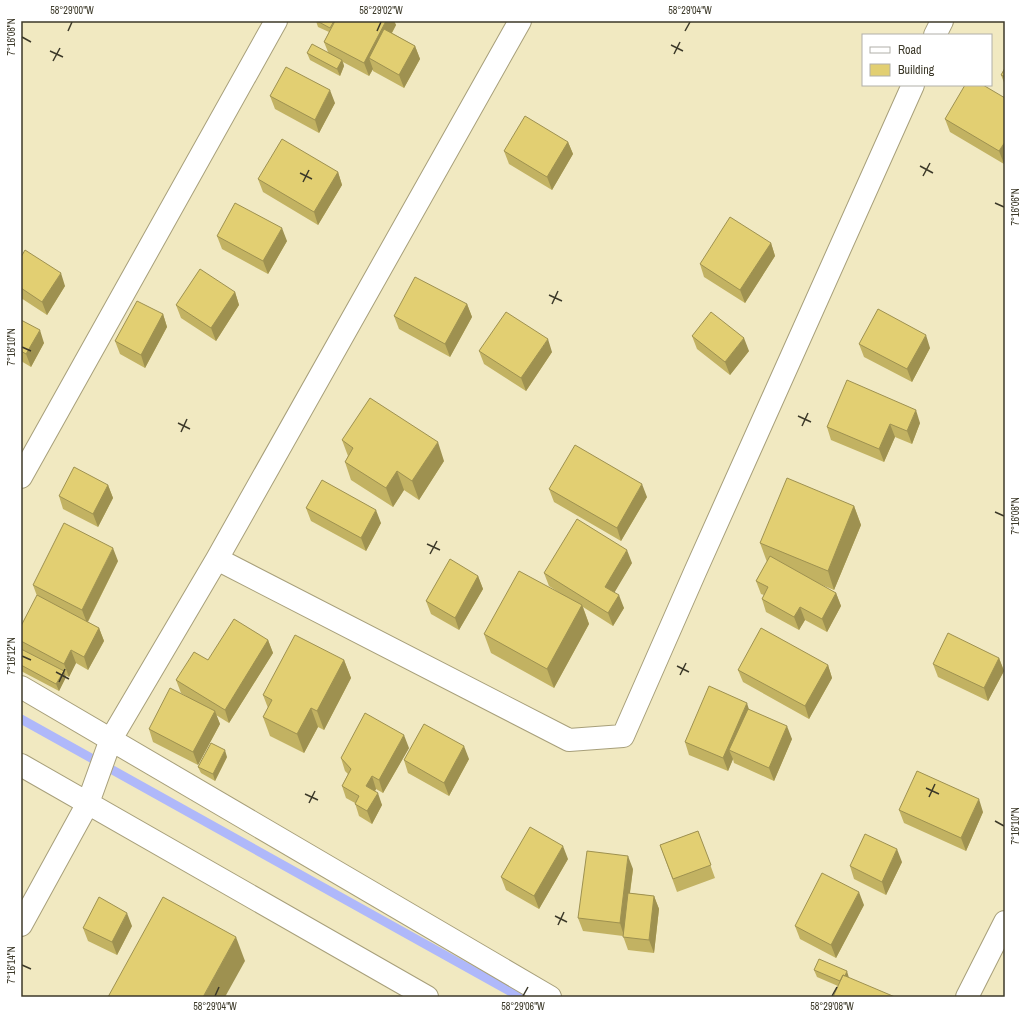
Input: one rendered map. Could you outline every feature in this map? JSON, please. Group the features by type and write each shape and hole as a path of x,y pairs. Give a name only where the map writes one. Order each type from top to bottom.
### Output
{"street":[{"path":"21,477 276,21"},
{"path":"21,925 88,803 111,739 217,558 520,21"},
{"path":"936,34 942,21"},
{"path":"217,558 569,740 623,736 913,86"},
{"path":"21,687 550,997"},
{"path":"21,764 427,997"},
{"path":"967,997 1005,922"}],"building":[{"path":"317,21 334,21 330,28"},
{"path":"335,21 386,21 364,63 324,42"},
{"path":"384,29 415,46 399,75 369,58"},
{"path":"312,44 342,60 337,69 307,53"},
{"path":"286,67 330,90 315,120 270,96"},
{"path":"1005,68 1005,77 1001,75"},
{"path":"964,86 985,86 1005,98 1005,142 999,151 945,119"},
{"path":"525,116 568,142 547,177 504,151"},
{"path":"282,139 338,172 314,212 258,179"},
{"path":"235,203 282,228 263,261 217,236"},
{"path":"730,217 771,243 740,290 700,264"},
{"path":"25,250 61,273 42,302 21,288 21,257"},
{"path":"200,269 235,292 211,328 176,305"},
{"path":"415,277 467,304 445,344 394,316"},
{"path":"137,301 163,314 141,355 115,341"},
{"path":"878,309 926,335 907,369 859,344"},
{"path":"506,312 548,339 521,378 479,351"},
{"path":"711,312 744,338 725,362 692,336"},
{"path":"21,320 40,330 26,354 21,351"},
{"path":"847,380 916,410 907,431 890,424 879,449 827,427"},
{"path":"370,398 438,442 412,481 397,471 386,488 345,462 353,448 342,440"},
{"path":"575,445 642,484 617,528 549,489"},
{"path":"74,467 108,485 93,514 59,496"},
{"path":"787,478 854,506 828,571 760,543"},
{"path":"322,480 376,510 361,538 306,508"},
{"path":"577,519 627,550 605,587 619,595 608,613 544,573"},
{"path":"64,523 113,548 82,610 33,585"},
{"path":"770,556 836,593 822,619 800,607 794,617 762,599 768,587 756,581"},
{"path":"450,559 478,576 455,618 426,601"},
{"path":"519,571 582,605 547,669 484,634"},
{"path":"37,595 99,628 84,657 71,650 64,664 21,641 21,626"},
{"path":"234,619 268,640 225,710 176,680 194,652 208,660"},
{"path":"761,628 828,665 805,706 738,670"},
{"path":"948,633 999,658 984,688 933,664"},
{"path":"295,635 344,660 317,711 311,708 297,734 263,717 272,700 263,695"},
{"path":"21,649 64,671 56,684 21,665"},
{"path":"709,686 747,703 723,758 685,742"},
{"path":"170,688 215,711 193,752 149,729"},
{"path":"748,709 787,726 769,768 729,750"},
{"path":"365,713 404,735 379,780 372,776 366,786 378,793 367,811 355,804 359,796 342,786 351,769 341,758"},
{"path":"424,724 464,746 444,783 404,760"},
{"path":"211,743 225,750 213,774 198,767"},
{"path":"917,771 979,799 961,838 899,810"},
{"path":"530,827 563,846 534,896 501,877"},
{"path":"698,831 711,865 673,879 660,845"},
{"path":"865,834 897,849 882,882 850,866"},
{"path":"587,851 628,856 620,923 578,918"},
{"path":"822,873 859,892 831,945 795,926"},
{"path":"628,893 654,896 649,940 623,937"},
{"path":"99,897 127,913 112,942 83,928"},
{"path":"163,897 236,937 203,997 108,997"},
{"path":"819,959 847,971 845,976 843,975 840,981 814,970"},
{"path":"843,975 895,997 833,997"}],"waterway":[{"path":"21,719 520,997"}]}
